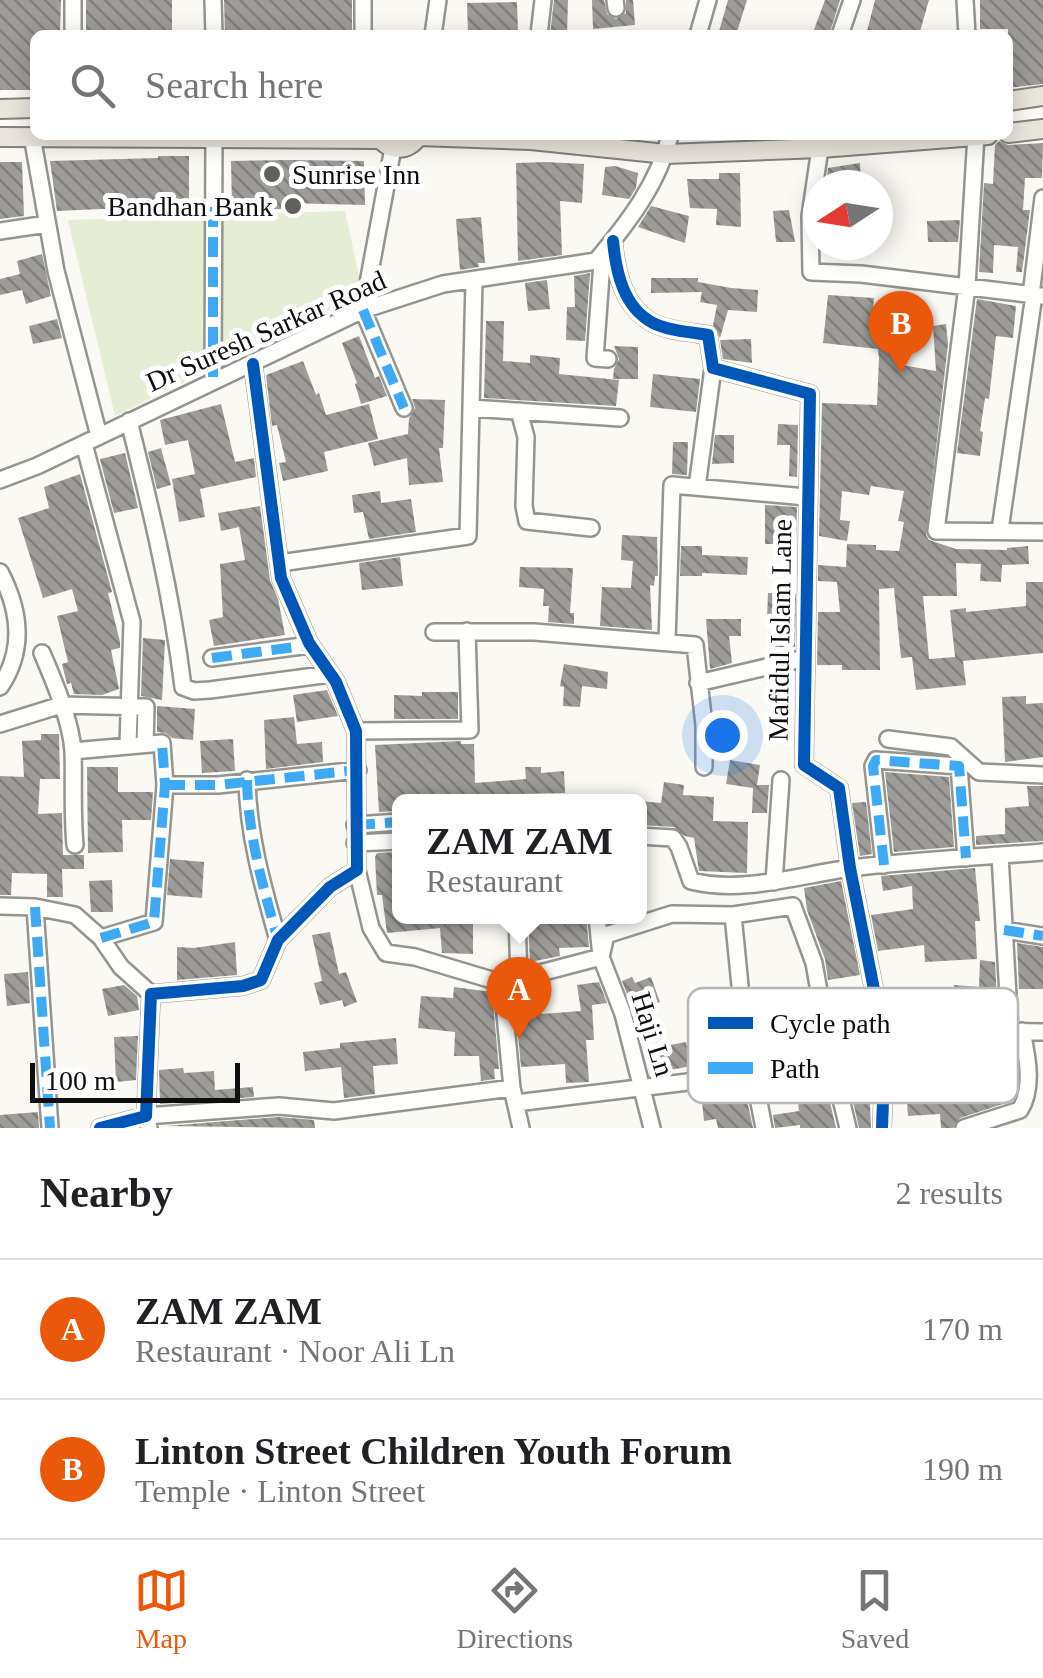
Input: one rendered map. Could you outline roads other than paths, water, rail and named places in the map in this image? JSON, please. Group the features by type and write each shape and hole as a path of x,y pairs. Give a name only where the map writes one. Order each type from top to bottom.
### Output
{"main road":[{"path":"1013,100 1043,96"},
{"path":"0,108 30,108"},
{"path":"1013,132 1043,129"},
{"path":"0,137 30,136"},
{"path":"349,140 408,146 415,140"},
{"path":"531,140 668,144 867,140"}],"street":[{"path":"73,0 73,30"},
{"path":"213,0 214,30"},
{"path":"363,0 363,30"},
{"path":"433,30 438,0"},
{"path":"539,30 542,0"},
{"path":"699,30 708,0"},
{"path":"842,30 852,0"},
{"path":"965,0 968,30"},
{"path":"33,140 56,271 99,436"},
{"path":"214,140 214,381"},
{"path":"980,140 936,532 1043,532"},
{"path":"383,141 363,310 404,408"},
{"path":"822,142 810,216 811,272 861,274 1036,295"},
{"path":"595,261 649,190 668,144"},
{"path":"1000,530 1036,295 1043,198"},
{"path":"0,231 48,224"},
{"path":"612,241 615,268 628,300 654,324 708,336 712,368 698,487"},
{"path":"595,261 602,262 596,358 608,359"},
{"name":"Dr Suresh Sarkar Road","path":"0,480 84,444 363,310 444,284 595,261"},
{"path":"280,563 468,536 474,280"},
{"path":"253,364 280,578 310,646 330,674 356,731 357,870 371,928 386,953 415,956 510,981 601,956 606,935 641,924"},
{"name":"Mafidul Islam Lane","path":"712,368 810,394 804,765 840,788 850,868 874,988"},
{"path":"471,408 620,418"},
{"path":"519,411 526,437 524,506 528,520 591,528"},
{"path":"128,420 163,556 183,686 194,691 210,690 330,674"},
{"path":"84,444 132,622 130,704"},
{"path":"667,642 672,485 806,496"},
{"path":"0,572 12,596 19,625 16,650 0,688"},
{"path":"356,731 470,730 467,631"},
{"path":"434,632 696,646 704,767"},
{"path":"212,658 310,646"},
{"path":"42,653 72,751 75,845"},
{"path":"698,683 805,658"},
{"path":"0,724 61,705 146,706 145,744 164,785 154,922 101,938"},
{"path":"888,739 950,747 979,772 1043,774"},
{"path":"72,751 145,744"},
{"path":"884,865 876,760 959,766 966,858"},
{"path":"164,785 218,785 358,770"},
{"path":"247,780 257,865 278,940"},
{"path":"774,882 781,780"},
{"path":"355,825 392,822"},
{"path":"647,836 672,838 691,881 706,885 774,882 850,868 1043,852"},
{"path":"355,843 392,841"},
{"path":"1000,855 1011,988"},
{"path":"0,906 35,907 75,916 101,938 121,967 150,994 243,986 262,980 278,940 330,887 357,870"},
{"path":"647,922 672,914 733,915 793,906 814,963 818,988"},
{"path":"35,907 50,1128"},
{"path":"733,915 740,988"},
{"path":"516,924 510,981 514,1096 521,1128"},
{"name":"Haji Ln","path":"599,924 601,956 622,1014 652,1128"},
{"path":"1004,930 1043,936"},
{"path":"147,1122 150,994"},
{"path":"1018,1031 1043,1032"},
{"path":"964,1128 1020,1110 1025,1103 1027,1059 1018,1036"},
{"path":"100,1128 279,1106 334,1111 644,1090 688,1084"},
{"path":"759,1103 764,1128"},
{"path":"842,1103 848,1128"},
{"name":"Mafidul Islam Lane","path":"882,1128 883,1103"},
{"path":"316,1110 317,1128"}],"place":[{"name":"Sunrise Inn","path":"272,174"},
{"name":"Bandhan Bank","path":"293,206"},
{"name":"Linton Street Children Youth Forum","path":"901,373"},
{"name":"ZAM ZAM","path":"519,1039"}]}
